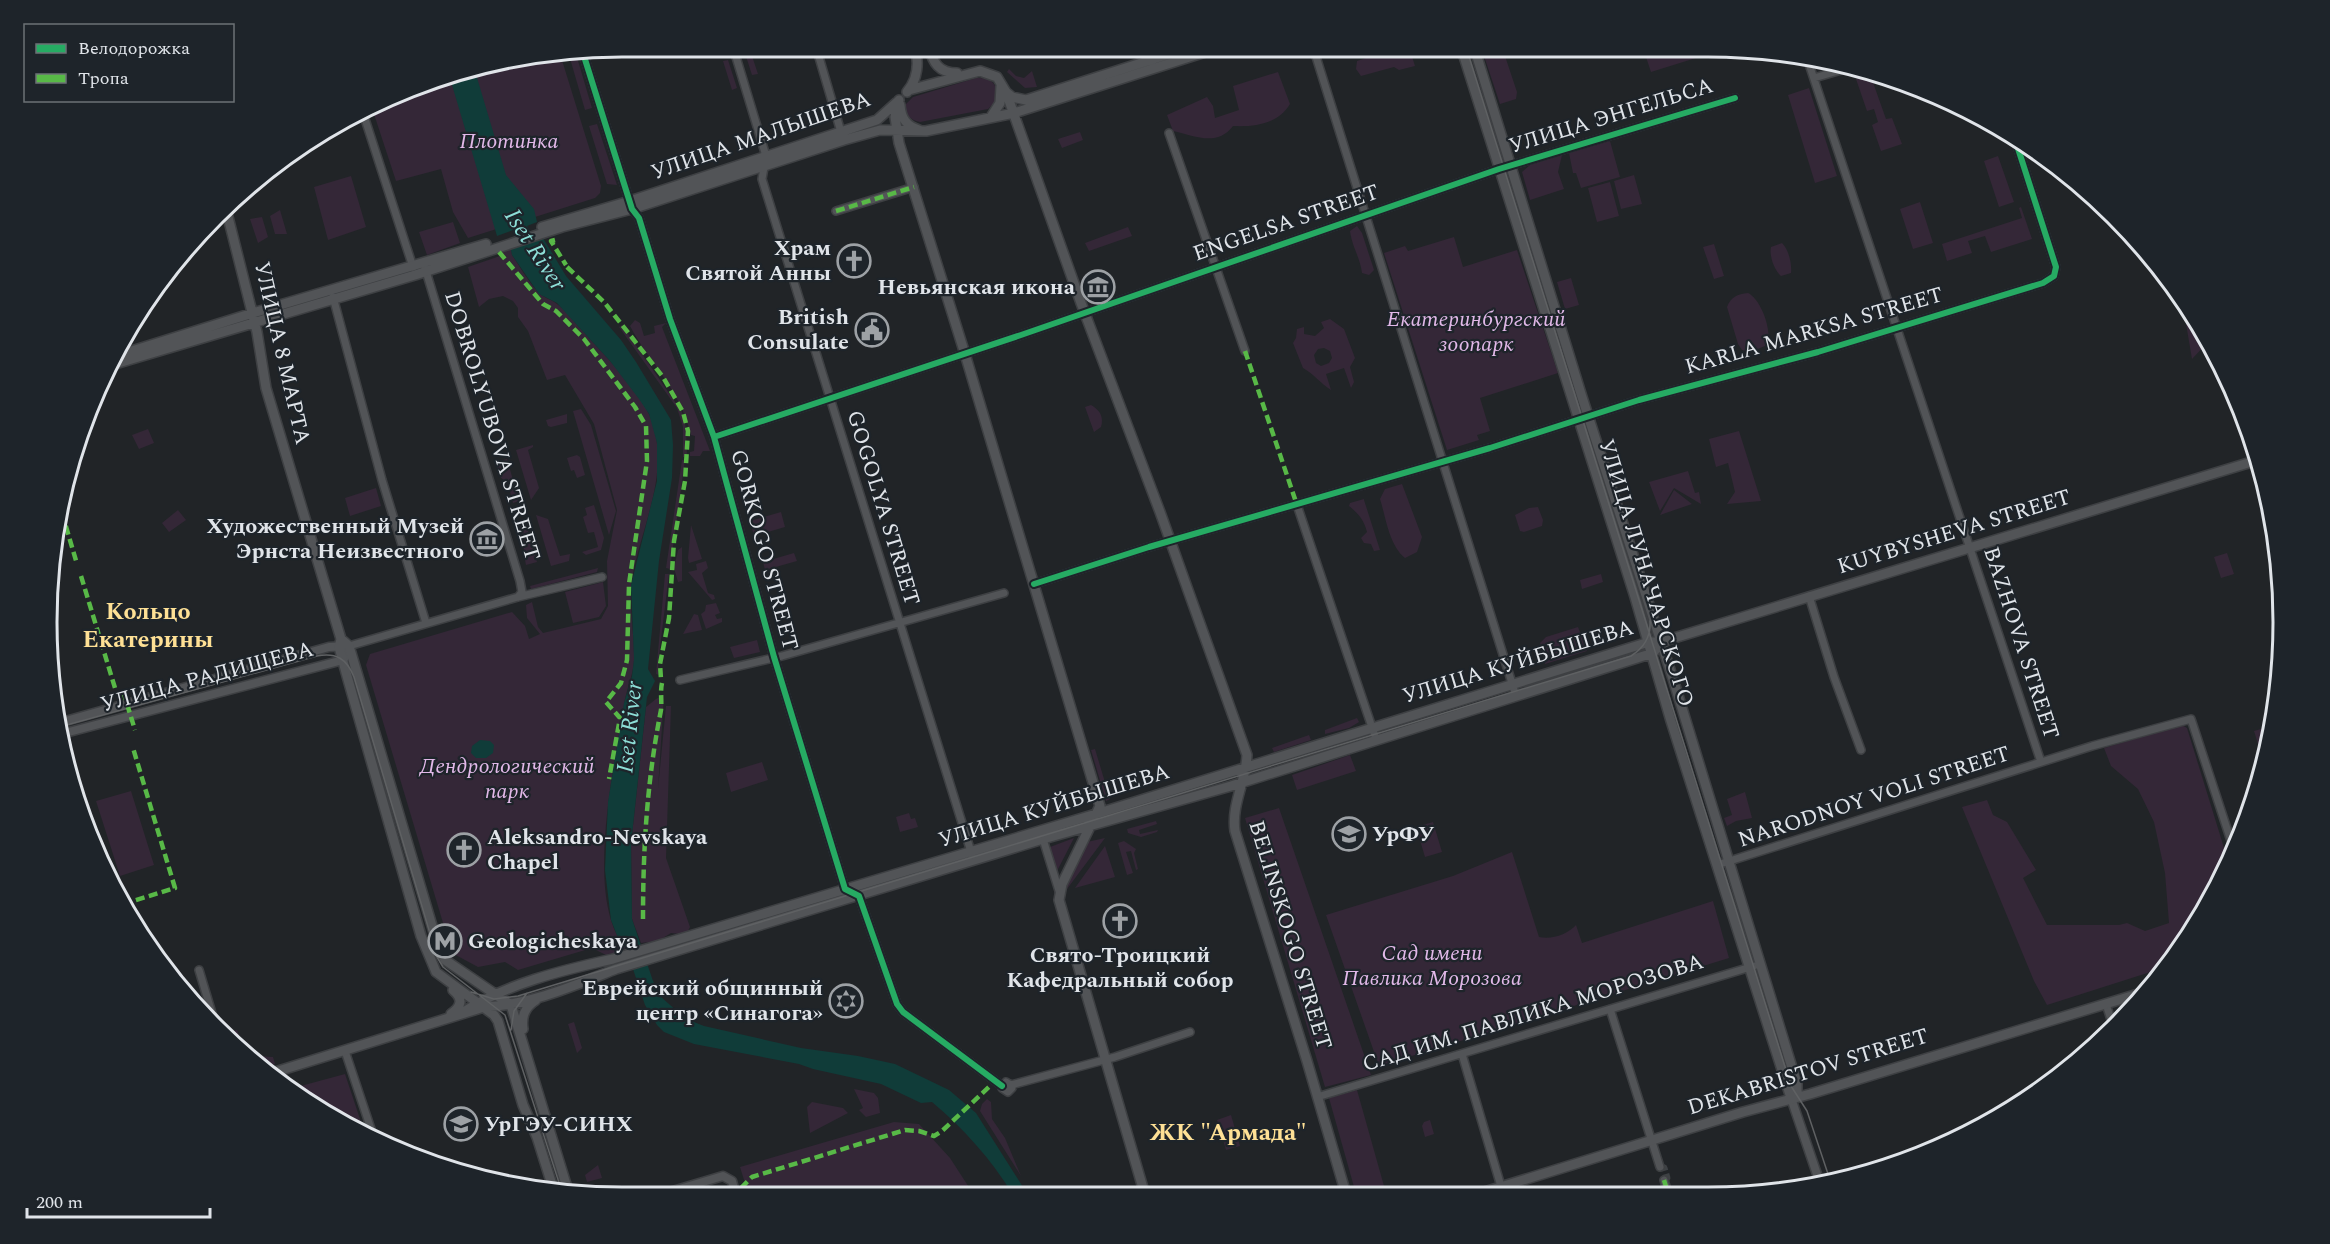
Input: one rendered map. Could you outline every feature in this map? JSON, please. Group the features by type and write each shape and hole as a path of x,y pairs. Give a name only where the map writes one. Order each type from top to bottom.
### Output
{"main road":[{"path":"909,90 913,85 918,57"},
{"path":"932,57 942,71 971,73"},
{"name":"УЛИЦА МАЛЫШЕВА","path":"765,161 777,160 880,130 926,131 1014,113 1168,57"},
{"name":"УЛИЦА МАЛЫШЕВА","path":"1006,92 1012,97 1026,100 1180,57"},
{"name":"УЛИЦА ЛУНАЧАРСКОГО","path":"1464,57 1653,653 1671,721 1717,865 1797,1084 1794,1097"},
{"name":"УЛИЦА ЛУНАЧАРСКОГО","path":"1477,57 1588,416 1661,642 1728,862 1755,965"},
{"path":"909,90 984,71 994,75 1000,81 1001,97 991,117"},
{"name":"BELINSKOGO STREET","path":"1000,81 1014,113 1085,312 1171,541 1247,755 1244,782 1234,814 1235,831 1344,1187"},
{"name":"УЛИЦА МАЛЫШЕВА","path":"765,161 877,120 909,90"},
{"path":"899,100 896,111 897,130 1100,810 1115,818"},
{"path":"899,100 904,120 912,128 926,131"},
{"path":"124,356 425,268 765,161"},
{"name":"УЛИЦА 8 МАРТА","path":"228,217 254,318 266,388 343,644 438,946 445,960 512,1005"},
{"path":"333,295 413,267 425,268"},
{"name":"KUYBYSHEVA STREET","path":"1661,642 2250,462"},
{"name":"УЛИЦА КУЙБЫШЕВА","path":"480,1005 512,1005 616,969 859,896 1100,810 1372,729 1649,642 1661,642"},
{"name":"УЛИЦА КУЙБЫШЕВА","path":"439,1020 480,1005 495,994 550,976 845,889 1043,839 1244,782 1653,653 1661,642"},
{"name":"УЛИЦА 8 МАРТА","path":"343,644 342,660 421,936 436,972"},
{"path":"1100,810 1073,860 1059,900 1142,1187"},
{"path":"683,938 687,948"},
{"path":"459,970 494,986 536,976 550,976"},
{"path":"436,972 494,1015 551,1182"},
{"path":"279,1071 439,1020 452,1013 461,1003 459,996 439,978 436,972"},
{"path":"526,1051 527,1044 522,1022 524,1014 534,1000 554,992"},
{"name":"DEKABRISTOV STREET","path":"1511,1187 1651,1140 2132,996"},
{"path":"512,1005 565,1184"},
{"path":"439,1020 484,1014 490,1016 499,1025"}],"street":[{"name":"GOGOLYA STREET","path":"735,57 765,161 762,179 973,856"},
{"path":"819,57 841,132"},
{"path":"1150,57 1152,64"},
{"path":"1317,57 1516,696"},
{"name":"GORKOGO STREET","path":"585,58 631,205 639,218 670,319 714,437 774,657 845,889"},
{"name":"BAZHOVA STREET","path":"1810,67 2041,762"},
{"path":"1814,78 1835,72"},
{"name":"УЛИЦА ЭНГЕЛЬСА","path":"1498,169 1734,98"},
{"path":"365,119 413,267"},
{"path":"1170,133 1245,351"},
{"name":"KARLA MARKSA STREET","path":"1443,462 1647,398 1818,352 2043,283 2056,273 2056,267 2018,150"},
{"name":"ENGELSA STREET","path":"1085,312 1498,169"},
{"path":"836,211 914,188"},
{"name":"DOBROLYUBOVA STREET","path":"425,268 520,581 522,592 518,597"},
{"path":"333,295 382,480 426,623"},
{"path":"714,437 1085,312"},
{"path":"1034,584 1171,541 1443,462"},
{"path":"1297,505 1376,739"},
{"name":"УЛИЦА РАДИЩЕВА","path":"66,721 329,647 602,577"},
{"path":"680,680 774,657 1004,593"},
{"path":"1809,596 1834,677 1861,750"},
{"name":"УЛИЦА РАДИЩЕВА","path":"68,732 342,660"},
{"name":"NARODNOY VOLI STREET","path":"1717,865 2041,762 2191,719 2230,838"},
{"path":"1043,839 1060,894"},
{"path":"845,889 859,896 897,1004 903,1012 999,1083 1006,1082 1011,1085 1106,1060 1190,1032"},
{"name":"САД ИМ. ПАВЛИКА МОРОЗОВА","path":"1317,1097 1755,965"},
{"path":"199,970 211,1010"},
{"path":"2106,1004 2111,1019"},
{"path":"1610,1009 1660,1167"},
{"path":"345,1051 371,1128"},
{"path":"1462,1054 1501,1187"},
{"path":"1794,1097 1795,1110 1818,1176"},
{"path":"686,1187 723,1176 732,1181 734,1187"},
{"path":"1664,1180 1666,1187"}],"green space":[{"path":"746,57 752,57 758,74 752,75"},
{"path":"1369,57 1412,57 1415,66 1399,70 1394,67 1361,76 1356,69 1357,61"},
{"path":"1484,57 1505,57 1517,92 1516,99 1500,104"},
{"path":"1646,57 1699,57 1651,72"},
{"path":"577,59 592,108 585,110 570,60"},
{"name":"Плотинка","path":"562,60 601,186 600,193 595,198 468,238 453,212 441,169 396,181 374,114 440,87 476,76"},
{"path":"728,60 737,88 732,90 723,61"},
{"path":"1009,69 1016,76 1024,78 1032,71 1037,87 1025,88 1007,72"},
{"path":"1278,72 1290,104 1285,111 1272,120 1258,125 1233,126 1227,132 1213,138 1173,131 1167,115 1207,97 1213,106 1215,118 1239,110 1233,86"},
{"path":"976,78 987,79 997,90 997,100 988,109 920,122 913,120 907,114 906,104 913,97"},
{"path":"1860,78 1873,82 1886,119 1892,118 1902,144 1881,151 1872,125 1878,122 1874,109 1867,111 1856,79"},
{"path":"1809,88 1837,176 1815,183 1788,95"},
{"path":"597,124 617,185 607,184 589,126"},
{"path":"1080,132 1083,140 1062,148 1058,139"},
{"path":"1610,141 1620,177 1581,188 1576,173 1573,173 1569,153"},
{"path":"1562,155 1558,172 1564,189 1530,200 1522,172 1530,165"},
{"path":"1998,156 2014,202 1999,207 1984,161"},
{"path":"1634,175 1642,204 1621,209 1614,181"},
{"path":"351,176 366,227 328,240 314,187"},
{"path":"1610,182 1619,216 1597,222 1588,188"},
{"path":"1920,202 1933,243 1913,249 1900,209"},
{"path":"2021,207 2032,239 1991,252 1985,236 1968,241 1972,253 1947,261 1942,244 2022,218 2019,208"},
{"path":"280,210 287,234 275,234 270,216"},
{"path":"262,217 268,237 258,243 250,219"},
{"path":"453,222 460,243 427,255 419,232"},
{"path":"1357,226 1362,233 1374,270 1369,275 1362,273 1351,237 1350,231"},
{"path":"1128,227 1132,236 1089,251 1085,243"},
{"name":"Екатеринбургский зоопарк","path":"1454,237 1463,267 1517,250 1558,373 1480,398 1490,431 1477,435 1479,440 1447,450 1384,253 1405,246 1408,251"},
{"path":"1782,243 1788,253 1791,273 1781,276 1771,258 1771,247"},
{"path":"1714,244 1724,276 1714,279 1703,247"},
{"name":"Дендрологический парк","path":"511,247 512,255 534,288 567,313 622,374 641,400 653,424 658,463 652,502 632,579 634,661 614,761 606,831 604,866 606,898 613,926 626,948 608,956 592,948 518,970 505,962 478,967 452,953 366,665 370,654 512,612 525,626 529,639 540,634 527,618 526,605 532,602 538,627 543,633 601,619 608,606 607,561 617,510 594,424 565,375 547,380 528,331 518,317 518,308 513,301 503,296 489,299 479,307 468,267 500,256 504,250"},
{"path":"1571,278 1579,305 1565,309 1557,282"},
{"path":"1748,293 1753,296 1765,316 1768,332 1767,345 1751,352 1742,350 1738,344 1727,307 1735,297"},
{"path":"1330,319 1344,329 1355,358 1350,367 1354,382 1351,388 1344,368 1326,374 1331,390 1303,368 1293,343 1297,329 1304,327 1304,334 1315,336 1324,328 1321,322","holes":["1324,348 1330,351 1332,358 1329,363 1321,366 1316,363 1314,355 1318,349"]},
{"path":"635,320 640,323 644,336 655,333 654,326 666,323 662,327 710,451 703,451 700,456 690,456 690,452 694,451 695,436 691,435 680,403 630,326"},
{"path":"2185,321 2202,349 2192,359"},
{"path":"622,325 682,412 686,428 687,457 683,457 683,427 677,408 619,327"},
{"path":"1091,405 1102,417 1101,427 1094,432 1085,407"},
{"path":"581,409 591,425 616,511 609,535 573,411"},
{"path":"567,414 567,423 548,426 546,420"},
{"path":"148,429 154,443 139,449 132,435"},
{"path":"1739,431 1761,501 1727,504 1735,492 1728,463 1716,467 1709,439"},
{"path":"533,445 528,450 539,488 531,500 516,450"},
{"path":"577,455 580,457 585,475 577,478 574,470 571,471 567,458"},
{"path":"507,459 519,501 513,503 508,484 499,476 496,462"},
{"path":"682,460 685,460 670,569 666,568"},
{"path":"1688,471 1695,493 1699,492 1701,504 1674,488 1660,511 1649,482"},
{"path":"1402,484 1422,537 1417,552 1405,558 1392,539 1380,499 1385,489"},
{"path":"376,488 381,506 350,516 345,498"},
{"path":"1674,490 1692,504 1660,515"},
{"path":"1364,499 1380,550 1374,551 1371,544 1364,543 1361,538 1367,532 1364,524 1349,506 1350,503"},
{"path":"594,505 604,538 601,550 586,555 582,552 598,547 594,532 588,533 583,517 587,515 585,508"},
{"path":"1538,507 1543,520 1542,526 1524,532 1520,531 1515,515 1529,508"},
{"path":"178,510 186,520 169,532 162,523"},
{"path":"781,512 785,527 754,536 750,521"},
{"path":"536,515 548,519 560,556 570,554 569,561 551,566"},
{"path":"526,524 537,562 526,565 520,526"},
{"path":"691,525 702,559 689,563 688,558"},
{"path":"682,547 682,581 678,582 674,568 678,550"},
{"path":"794,553 797,561 765,570 763,562"},
{"path":"2227,553 2234,574 2221,578 2214,557"},
{"path":"706,561 708,568 702,573 708,593 714,595 715,599 712,600 688,572 697,570 696,564"},
{"path":"598,568 597,572 531,589 530,586"},
{"path":"665,574 669,574 658,664 659,675 656,674"},
{"path":"1601,574 1603,582 1582,589 1580,580"},
{"path":"603,582 606,606 599,617 573,623 565,592"},
{"path":"716,603 720,613 715,615 717,619 722,618 722,622 706,629 701,614 705,611 706,605"},
{"path":"694,614 698,615 702,630 683,634"},
{"path":"1578,627 1587,651 1545,664 1540,643 1546,637"},
{"path":"757,640 760,652 734,658 730,647"},
{"path":"664,695 658,789 666,706 671,706 666,858 690,927 688,931 679,934 671,933 658,941 641,943 632,919 631,844 646,707"},
{"path":"1357,718 1359,722 1349,728 1325,734 1325,730"},
{"path":"2182,725 2187,728 2225,850 2215,872 2178,936 2152,972 2047,1005 2034,981 1962,807 1987,800 1993,815 2007,822 2036,870 2023,878 2047,925 2127,923 2145,931 2169,923 2165,873 2154,822 2138,789 2111,766 2104,748"},
{"path":"2263,728 2259,746 2254,731"},
{"path":"1309,735 1311,740 1274,752 1272,748"},
{"path":"1095,749 1110,799 1106,801 1091,750"},
{"path":"1350,755 1356,771 1297,790 1292,775"},
{"path":"762,762 768,780 731,792 726,773"},
{"path":"131,791 154,865 120,876 96,801"},
{"path":"1745,792 1752,818 1736,821 1727,826 1724,818 1732,815 1727,799"},
{"path":"1279,808 1371,1075 1325,1087 1245,818"},
{"path":"909,813 911,819 915,818 918,827 900,832 896,817"},
{"path":"1156,821 1157,824 1139,830 1140,834 1158,830 1157,832 1141,837 1128,833 1127,829"},
{"path":"1433,822 1442,852 1425,857 1416,827"},
{"path":"1074,838 1056,873 1050,847"},
{"path":"1105,838 1067,889 1065,888 1087,842"},
{"path":"1124,841 1136,849 1134,853 1138,869 1136,870 1131,851 1126,852 1133,873 1127,875 1118,843"},
{"path":"1105,846 1115,877 1075,888"},
{"name":"Сад имени Павлика Морозова","path":"1512,852 1539,937 1559,936 1576,925 1582,943 1713,901 1729,958 1379,1066 1326,915 1453,876"},
{"path":"574,1022 582,1048 577,1053 568,1024"},
{"path":"237,1030 241,1040 232,1031"},
{"path":"258,1054 273,1057 275,1064 272,1065"},
{"path":"345,1074 361,1123 339,1111 300,1086"},
{"path":"854,1089 874,1093 878,1098 880,1113 866,1117 859,1110 863,1108"},
{"path":"1357,1090 1384,1187 1354,1187 1329,1098"},
{"path":"987,1099 991,1102 992,1119 1005,1138 1021,1176 980,1111"},
{"path":"812,1102 843,1108 848,1113 810,1133 807,1107"},
{"path":"1231,1115 1240,1146 1226,1150 1217,1120"},
{"path":"1430,1120 1434,1134 1425,1137 1422,1126 1424,1122"},
{"path":"894,1122 919,1124 950,1158 969,1187 746,1187 740,1167"},
{"path":"598,1165 602,1178 587,1182 585,1175"}],"water":[{"name":"Iset River","path":"476,76 506,175 534,209 537,222 527,226 536,241 540,237 543,238 566,276 621,340 671,420 672,478 659,561 648,669 655,681 647,697 631,844 632,919 653,981 661,997 686,1019 704,1026 801,1048 895,1064 949,1090 976,1113 1023,1187 1008,1187 976,1145 932,1102 921,1103 881,1084 799,1064 694,1044 664,1032 645,1005 626,948 618,938 611,920 605,870 608,802 624,703 632,676 634,659 631,585 657,481 657,443 649,414 610,361 557,303 539,294 512,255 511,250 519,245 513,230 497,236 452,83"},
{"path":"480,740 490,741 494,745 493,753 486,758 476,758 471,753 472,746"}],"tunnel":[{"path":"1660,1167 1664,1168 1667,1178 1664,1180"}],"tram line":[{"path":"1469,57 1791,1086 1807,1111 1828,1174"},
{"path":"471,992 494,999 518,996 1631,656 1646,642 1650,621"},
{"path":"67,725 317,656 330,655 344,661 354,677 437,957 443,967 505,1015 559,1183"},
{"path":"511,1030 514,1011 527,993"}],"marked path":[{"path":"836,211 914,187"},
{"path":"555,240 551,241 566,265"},
{"path":"499,252 543,304 556,311 584,339 635,407 646,426 647,461 629,584 627,660 621,683 606,702 620,718 609,779"},
{"path":"567,267 604,302 663,377 683,412 688,431 685,481 674,541 669,618 660,664 661,679"},
{"path":"1245,351 1297,505"},
{"path":"66,526 77,564"},
{"path":"81,576 115,688"},
{"path":"643,919 647,814 652,762 661,710 662,683"},
{"path":"123,691 135,730"},
{"path":"132,901 175,888 133,748"},
{"path":"742,1187 752,1177 905,1130 919,1131 934,1136 991,1085"},
{"path":"1664,1180 1666,1187"}],"cycle path":[{"path":"585,58 632,209 639,218 670,319 714,437 774,657 845,889 859,896 897,1004 903,1012 1002,1086"},
{"path":"714,437 1021,335 1499,169 1735,98"},
{"path":"1034,584 1149,547 1490,448 1639,400 1818,352 2043,283 2054,276 2056,267 2018,150"}],"place":[{"name":"Храм Святой Анны","path":"854,261"},
{"name":"Невьянская икона","path":"1098,287"},
{"name":"British Consulate","path":"872,330"},
{"name":"Художественный Музей Эрнста Неизвестного","path":"487,539"},
{"name":"УрФУ","path":"1349,834"},
{"name":"Aleksandro-Nevskaya Chapel","path":"464,850"},
{"name":"Свято-Троицкий Кафедральный собор","path":"1120,921"},
{"name":"Geologicheskaya","path":"445,941"},
{"name":"Еврейский общинный центр «Синагога»","path":"846,1001"},
{"name":"УрГЭУ-СИНХ","path":"461,1124"}],"district":[{"name":"Кольцо Екатерины","path":"148,626"},
{"name":"ЖК \"Армада\"","path":"1228,1133"}]}
